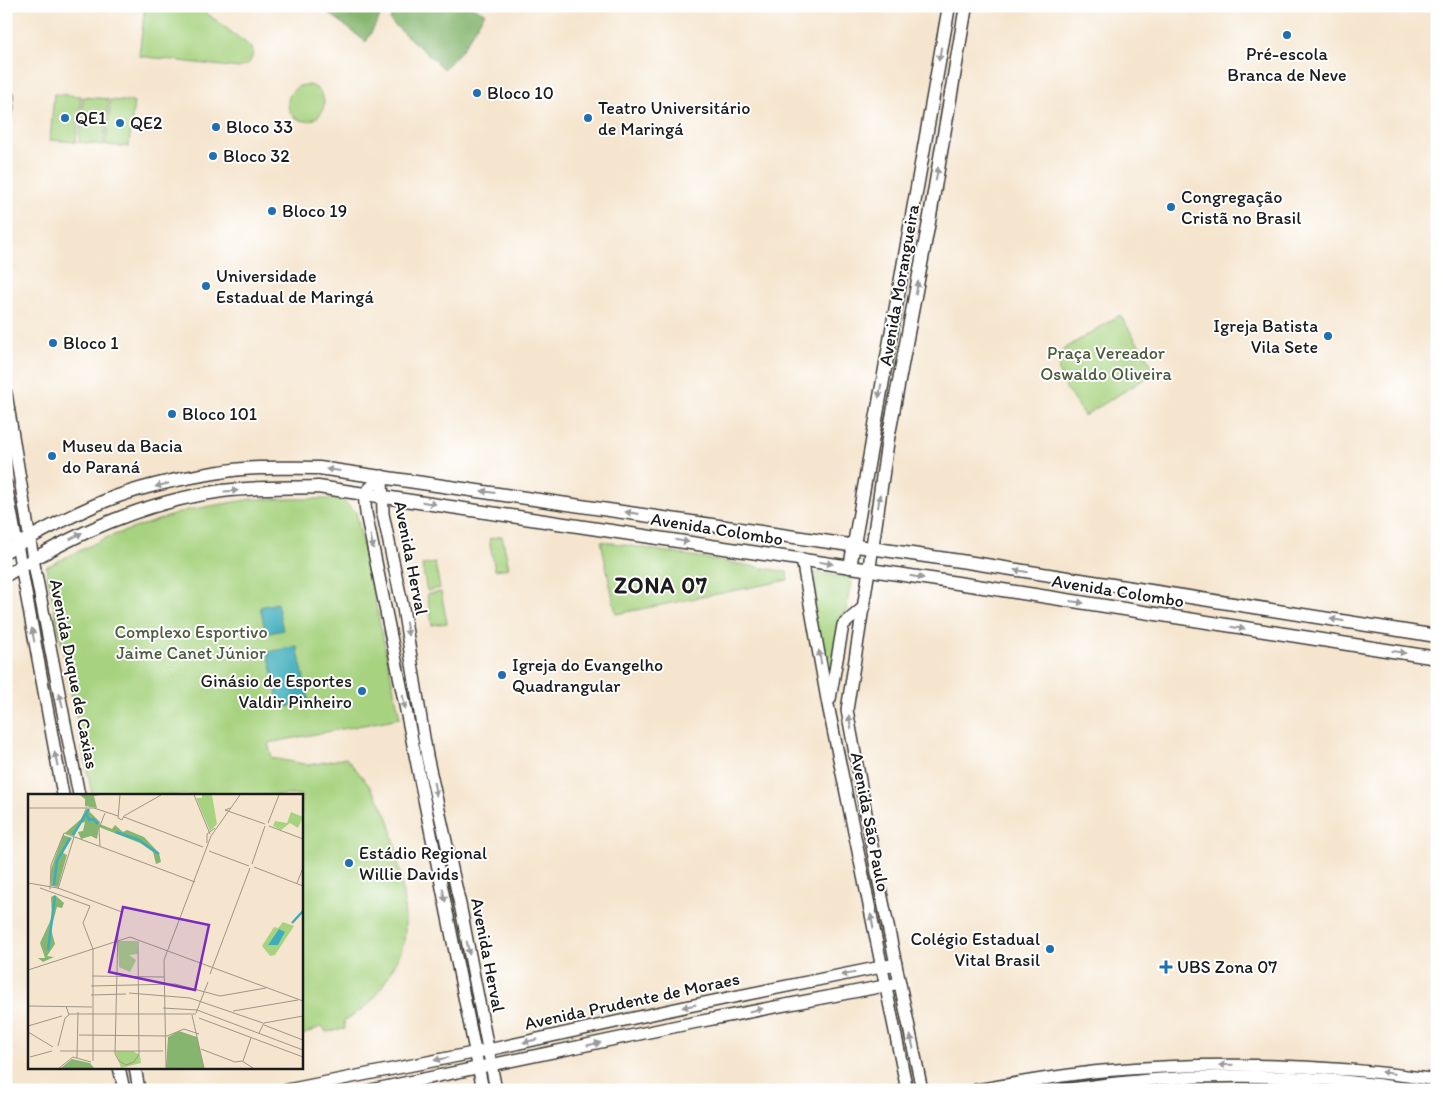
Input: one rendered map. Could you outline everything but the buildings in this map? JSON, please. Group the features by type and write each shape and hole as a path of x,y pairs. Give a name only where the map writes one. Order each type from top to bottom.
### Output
{"main road":[{"name":"Avenida Morangueira","path":"850,567 949,6"},
{"name":"Avenida Morangueira","path":"869,570 888,439 929,222 966,6"},
{"path":"6,118 8,96"},
{"name":"Avenida Duque de Caxias","path":"6,394 33,559 70,737 80,794"},
{"name":"Avenida Colombo","path":"12,548 107,500 221,471 270,467 319,468 967,562 1179,597 1437,636"},
{"name":"Avenida Herval","path":"382,476 364,494 483,1090"},
{"name":"Avenida Herval","path":"382,476 381,496 403,608 427,756 461,909 496,1090"},
{"name":"Avenida Duque de Caxias","path":"6,484 12,548 20,566 63,794"},
{"name":"Avenida Colombo","path":"6,575 90,529 129,513 176,500 222,491 318,487 533,518 1437,658"},
{"path":"533,518 536,499"},
{"path":"547,521 550,501"},
{"path":"732,549 735,528"},
{"path":"798,538 802,560"},
{"name":"Avenida São Paulo","path":"802,560 828,705 884,986 907,1090"},
{"path":"964,584 967,562"},
{"name":"Avenida São Paulo","path":"869,570 847,710 922,1090"},
{"path":"384,594 403,608"},
{"path":"1159,614 1166,604 1179,597"},
{"path":"828,705 843,626 864,607"},
{"path":"1352,644 1367,634 1370,626"},
{"path":"42,683 53,662"},
{"path":"48,722 62,729 70,737"},
{"path":"429,826 445,836"},
{"path":"451,930 461,909"},
{"name":"Avenida Prudente de Moraes","path":"287,1090 488,1050 689,1006 896,964"},
{"name":"Avenida Prudente de Moraes","path":"371,1090 692,1023 900,983"},
{"path":"463,984 479,998"},
{"path":"1276,1078 1277,1065"},
{"path":"976,1090 1078,1074 1174,1066 1277,1065 1368,1070 1437,1080"},
{"path":"119,1068 124,1090"},
{"path":"135,1068 139,1090"},
{"path":"1078,1074 1079,1087"},
{"path":"1062,1090 1079,1087 1202,1078 1276,1078 1361,1082 1417,1090"}],"green space":[{"path":"145,6 197,6 253,50 251,60 245,66 238,68 139,56"},
{"path":"320,6 386,6 366,42"},
{"path":"395,6 469,6 485,13 461,51 444,69 390,21"},
{"path":"306,85 313,86 319,90 323,96 323,110 319,116 313,120 306,121 299,120 293,116 289,110 288,103 289,96 293,90 299,86"},
{"name":"QE1","path":"54,94 81,96 76,142 50,140"},
{"path":"83,97 108,99 104,145 79,142"},
{"name":"QE2","path":"110,100 134,102 129,147 106,145"},
{"name":"Praça Vereador Oswaldo Oliveira","path":"1120,315 1156,372 1084,416 1068,392 1060,374 1058,366 1060,357 1064,349"},
{"name":"Complexo Esportivo Jaime Canet Júnior","path":"252,499 341,499 356,512 400,718 268,743 272,758 309,765 346,758 376,796 389,821 396,848 404,901 405,933 403,945 393,967 373,1000 344,1021 345,1029 326,1032 322,1026 302,1036 302,794 92,794 46,567 108,537 188,510"},
{"path":"502,536 509,568 495,570 489,539"},
{"path":"601,541 787,572 788,580 616,614"},
{"path":"435,563 440,588 427,591 422,565"},
{"path":"804,571 852,578 828,705"},
{"path":"441,592 447,623 432,625 427,594"}],"water":[{"path":"277,603 283,630 266,634 260,607"},
{"path":"297,646 309,702 280,708 268,652"}],"place":[{"name":"Pré-escola Branca de Neve","path":"1287,35"},
{"name":"Bloco 10","path":"477,93"},
{"name":"QE1","path":"65,118"},
{"name":"Teatro Universitário de Maringá","path":"588,118"},
{"name":"QE2","path":"120,123"},
{"name":"Bloco 33","path":"216,127"},
{"name":"Bloco 32","path":"213,156"},
{"name":"Congregação Cristã no Brasil","path":"1171,207"},
{"name":"Bloco 19","path":"272,211"},
{"name":"Universidade Estadual de Maringá","path":"206,286"},
{"name":"Igreja Batista Vila Sete","path":"1328,336"},
{"name":"Bloco 1","path":"53,343"},
{"name":"Bloco 101","path":"172,414"},
{"name":"Museu da Bacia do Paraná","path":"52,456"},
{"name":"Igreja do Evangelho Quadrangular","path":"502,675"},
{"name":"Ginásio de Esportes Valdir Pinheiro","path":"362,691"},
{"name":"Estádio Regional Willie Davids","path":"349,863"},
{"name":"Colégio Estadual Vital Brasil","path":"1050,949"},
{"name":"UBS Zona 07","path":"1166,967"}],"district":[{"name":"ZONA 07","path":"661,585"}]}
